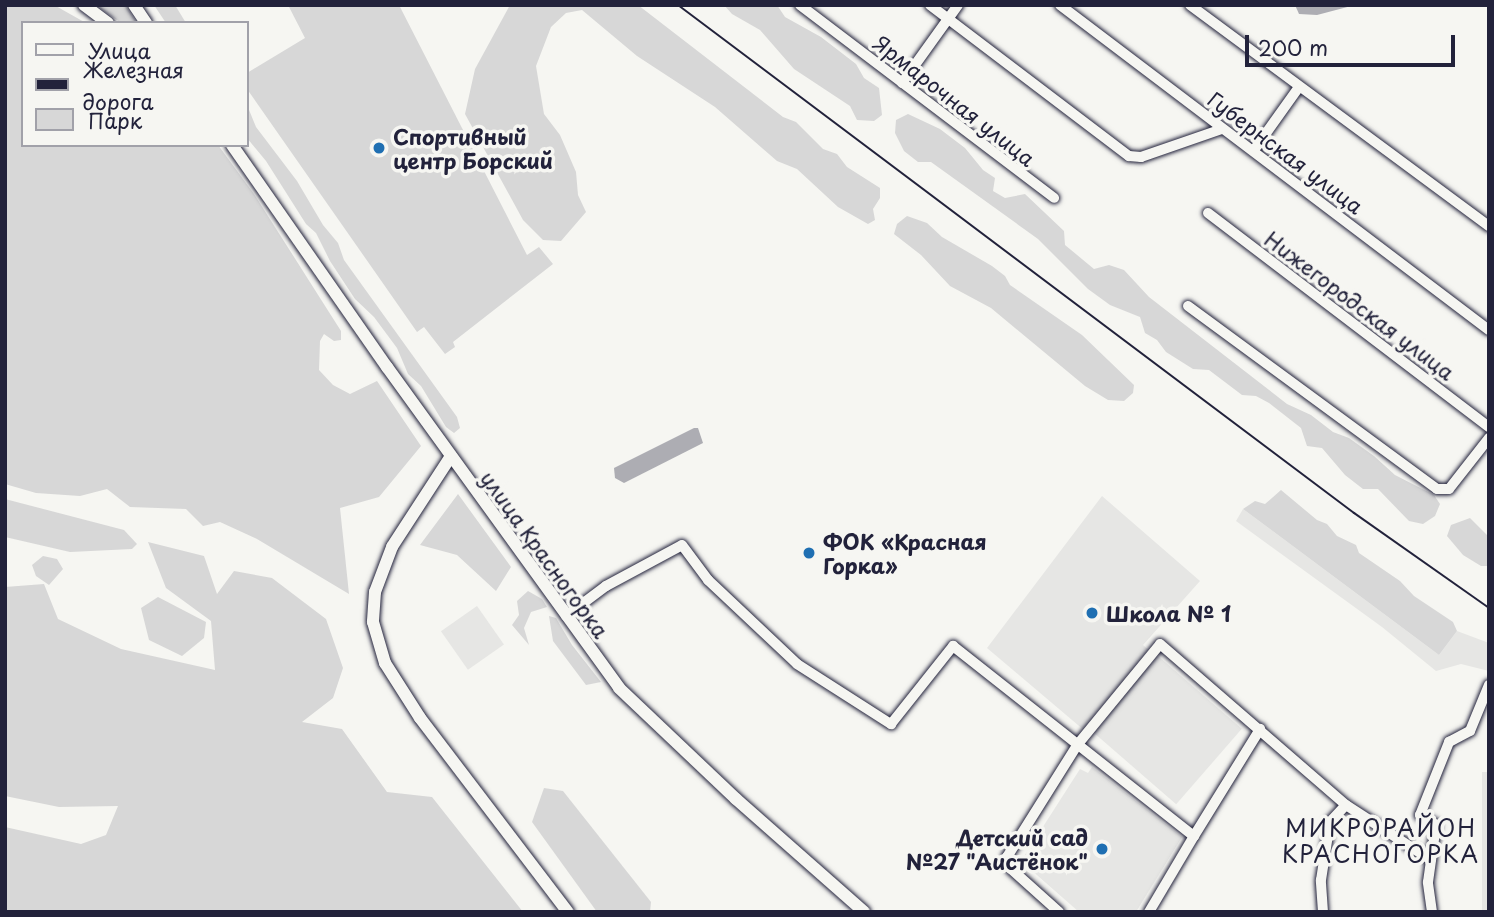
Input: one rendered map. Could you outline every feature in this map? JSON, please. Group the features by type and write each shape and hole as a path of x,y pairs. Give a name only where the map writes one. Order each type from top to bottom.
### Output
{"main road":[{"path":"84,5 105,21"},
{"path":"134,5 145,21"},
{"name":"улица Красногорка","path":"231,147 606,672 638,708 864,912"},
{"path":"451,456 392,547 375,592 373,622 385,663 420,718 568,912"}],"street":[{"name":"Ярмарочная улица","path":"800,5 1054,198"},
{"path":"930,5 1122,152 1141,157 1223,129"},
{"path":"902,83 958,5"},
{"name":"Губернская улица","path":"1060,5 1489,330"},
{"path":"1190,5 1489,226"},
{"path":"1254,150 1299,87"},
{"name":"Нижегородская улица","path":"1208,213 1489,427"},
{"path":"1188,306 1350,428 1437,489 1446,491 1489,438"},
{"path":"566,616 612,582 682,545 708,580 797,664 891,724 953,646 1194,836"},
{"path":"1059,912 1011,869 1007,857 1078,744 1160,644 1346,804 1431,860"},
{"path":"1432,912 1428,882 1436,825 1420,815 1449,742 1470,731 1489,685"},
{"path":"1149,912 1260,729"},
{"path":"1323,912 1321,880 1330,822 1346,804"}],"shaded area":[{"path":"1295,5 1355,5 1317,15 1299,14"},
{"path":"698,428 703,443 624,483 615,478 614,468"},
{"name":"Школа № 1","path":"1102,496 1200,581 1143,645 1152,653 1085,731 987,648"},
{"path":"1243,509 1439,655 1457,631 1489,643 1489,671 1461,664 1436,671 1382,627 1236,521"},
{"path":"477,606 504,645 468,670 441,631"},
{"path":"1158,656 1242,729 1176,804 1092,731"},
{"name":"Детский сад №27 \"Аистёнок\"","path":"1092,767 1182,837 1136,912 1079,912 1021,861 1080,769 1088,773"},
{"path":"1482,772 1489,772 1489,911 1482,911"}],"green space":[{"path":"5,5 54,5 82,21 21,21 21,147 219,147 254,194 341,331 341,340 334,341 324,334 320,341 319,370 333,385 350,394 377,381 421,446 379,497 340,508 349,594 257,539 220,522 203,526 186,509 130,507 107,489 80,496 36,493 5,484"},
{"path":"96,5 125,5 136,21 118,21"},
{"path":"154,5 175,5 185,21 165,21"},
{"name":"Спортивный центр Борский","path":"288,5 399,5 527,255 539,247 553,264 453,342 455,347 445,354 424,327 417,332 248,90 248,72 305,38"},
{"path":"510,5 638,5 783,117 796,122 823,149 837,154 847,167 880,188 880,198 873,209 875,220 868,224 838,207 797,169 777,161 715,107 637,56 582,10 566,13 551,27 536,66 544,114 560,135 576,172 578,195 586,212 561,241 543,240 523,220 465,114 475,69"},
{"path":"724,5 777,5 785,17 821,37 856,64 864,78 879,88 882,115 874,121 857,120 850,106 794,69 760,30 732,14"},
{"path":"248,107 256,127 297,181 323,225 338,243 344,260 457,417 460,428 454,433 446,427 421,386 408,374 397,348 374,317 355,299 330,261 316,233 306,224 266,161 248,139"},
{"path":"908,114 940,129 965,148 983,170 995,178 993,191 1005,198 1025,194 1064,231 1065,245 1094,269 1109,265 1124,270 1149,297 1287,404 1311,415 1333,432 1349,438 1395,475 1434,495 1440,504 1435,516 1423,524 1409,521 1378,489 1363,489 1345,475 1322,448 1307,446 1301,428 1269,403 1256,396 1242,395 1209,370 1193,369 1166,352 1157,340 1145,333 1140,317 1110,305 1088,289 1038,239 931,162 918,162 904,151 895,133 896,120"},
{"path":"907,216 927,223 942,237 992,266 1005,276 1010,285 1082,335 1134,385 1133,393 1124,401 1108,400 1085,386 991,308 950,286 921,255 894,234 897,224"},
{"path":"1281,490 1317,520 1327,524 1337,536 1356,545 1359,553 1400,581 1414,596 1453,622 1457,631 1439,655 1243,509 1255,501 1265,504"},
{"path":"458,494 511,567 496,591 457,555 420,545"},
{"path":"5,499 124,530 137,544 132,549 70,552 5,537"},
{"path":"1470,518 1489,537 1489,566 1481,566 1463,555 1447,536 1451,525"},
{"path":"148,542 204,556 217,594 234,571 272,578 326,619 343,668 333,698 302,722 342,729 387,792 432,797 523,912 5,912 5,827 81,844 106,835 118,806 59,807 5,796 5,587 44,584 58,619 121,649 215,670 211,621 166,588"},
{"path":"43,556 57,559 63,569 49,585 36,576 32,565"},
{"path":"528,591 542,599 547,607 531,612 524,628 529,645 512,625 519,615 517,601"},
{"path":"158,597 206,622 204,638 182,656 149,640 141,608"},
{"path":"549,616 556,618 572,645 601,682 586,685 553,641"},
{"path":"544,788 563,791 651,902 650,912 597,912 532,822"}],"railway":[{"path":"678,5 1354,513 1489,608"}],"place":[{"name":"Спортивный центр Борский","path":"379,148"},
{"name":"ФОК «Красная Горка»","path":"809,553"},
{"name":"Школа № 1","path":"1092,613"},
{"name":"Детский сад №27 \"Аистёнок\"","path":"1102,849"}],"district":[{"name":"МИКРОРАЙОН КРАСНОГОРКА","path":"1381,841"}]}
